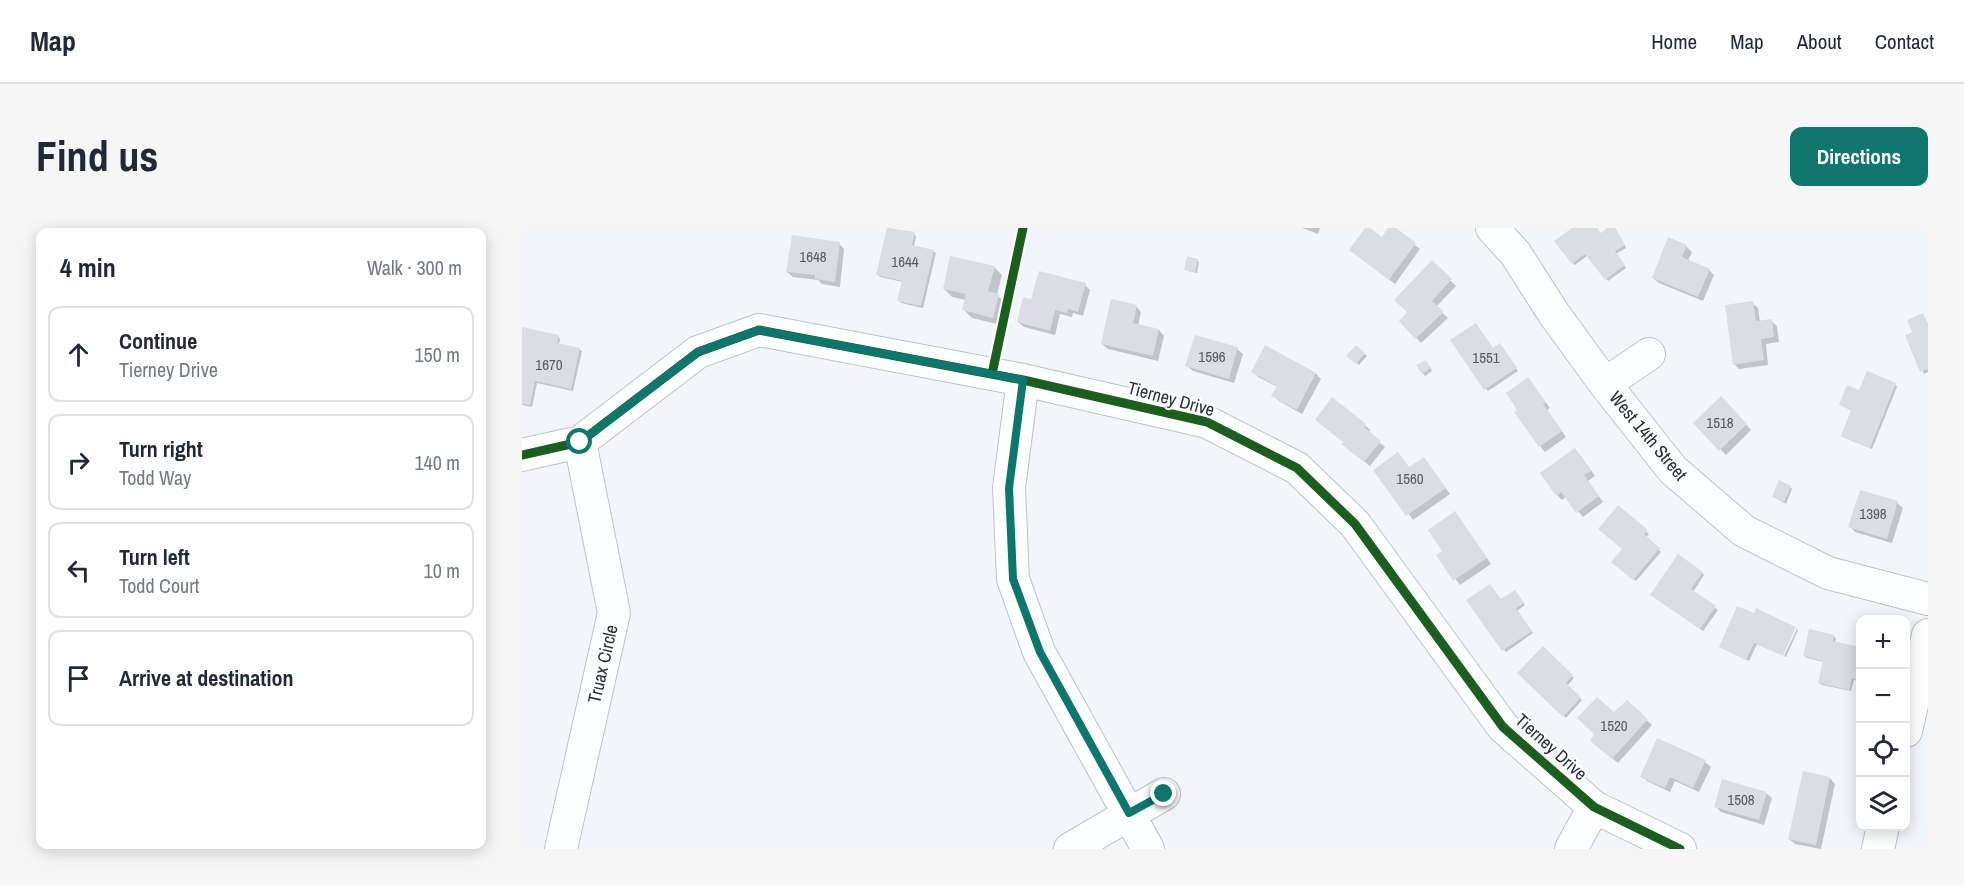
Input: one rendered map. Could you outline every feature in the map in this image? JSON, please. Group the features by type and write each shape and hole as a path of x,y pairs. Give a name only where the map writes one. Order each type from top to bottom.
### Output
{"street":[{"name":"West 14th Street","path":"1492,228 1515,253 1554,314 1672,470 1744,531 1828,573 1928,600"},
{"name":"Tierney Drive","path":"522,455 580,442 698,352 759,330 1023,380 1207,422 1297,468 1355,524 1503,728 1594,807 1680,849"},
{"path":"1605,384 1649,354"},
{"path":"1023,380 1009,488 1013,579 1040,652 1148,849"},
{"name":"Truax Circle","path":"561,849 614,613 580,442"},
{"path":"1907,723 1928,635"},
{"path":"1070,849 1164,794"},
{"path":"1571,849 1594,807"},
{"path":"1878,849 1882,831"}],"building":[{"path":"887,228 915,232 912,245 934,250 921,306 897,301 902,281 876,275"},
{"path":"1365,228 1370,228 1382,237 1388,228 1396,228 1416,243 1389,280 1349,250"},
{"path":"1572,228 1597,228 1601,233 1607,228 1615,228 1625,245 1615,251 1625,265 1605,280 1585,254 1572,264 1554,241"},
{"path":"792,235 840,242 835,282 815,279 815,275 786,272"},
{"path":"1668,237 1687,245 1682,257 1710,269 1698,297 1652,278"},
{"path":"950,256 995,266 988,291 999,294 993,318 962,310 966,294 943,289"},
{"path":"1187,256 1198,259 1195,272 1184,270"},
{"path":"1432,260 1452,279 1432,301 1444,312 1415,339 1399,321 1407,312 1394,300"},
{"path":"1039,271 1086,283 1078,312 1068,309 1067,313 1055,310 1050,331 1017,322 1023,297 1031,299"},
{"path":"1111,299 1137,305 1133,323 1159,329 1153,356 1101,344"},
{"path":"1753,301 1756,321 1772,319 1774,337 1761,339 1764,360 1733,365 1725,305"},
{"path":"1923,313 1928,325 1928,369 1920,372 1905,335 1912,332 1907,320"},
{"path":"1476,323 1493,348 1500,343 1517,368 1484,390 1450,340"},
{"path":"522,327 559,335 557,343 580,348 571,389 535,381 530,405 522,404"},
{"path":"1195,335 1238,347 1229,379 1185,366"},
{"path":"1265,345 1316,373 1297,410 1271,396 1277,386 1251,372"},
{"path":"1356,345 1365,353 1356,364 1346,356"},
{"path":"1426,360 1431,368 1422,374 1416,365"},
{"path":"1867,371 1896,383 1870,448 1841,436 1851,410 1839,405 1847,385 1859,390"},
{"path":"1528,377 1546,402 1543,404 1562,431 1539,447 1514,412 1517,410 1506,393"},
{"path":"1721,396 1747,424 1719,451 1693,423"},
{"path":"1332,397 1366,424 1364,427 1381,441 1364,462 1315,420"},
{"path":"1575,448 1591,471 1584,475 1599,496 1576,513 1561,492 1556,496 1540,473"},
{"path":"1398,452 1409,467 1424,457 1446,488 1406,516 1373,470"},
{"path":"1779,480 1791,486 1784,502 1772,497"},
{"path":"1860,490 1898,501 1887,539 1848,527"},
{"path":"1618,505 1648,530 1644,534 1660,548 1633,580 1611,562 1622,549 1598,529"},
{"path":"1455,511 1487,558 1453,581 1436,555 1442,551 1428,530"},
{"path":"1678,554 1703,572 1691,589 1716,606 1700,629 1650,595"},
{"path":"1490,584 1501,599 1515,590 1524,603 1516,608 1532,631 1502,651 1466,600"},
{"path":"1737,606 1754,613 1756,608 1796,627 1783,656 1754,643 1746,660 1719,647"},
{"path":"1809,629 1834,635 1833,641 1856,646 1856,680 1852,678 1849,690 1818,683 1823,661 1803,656"},
{"path":"1543,646 1573,675 1566,683 1581,697 1563,717 1517,673"},
{"path":"1597,697 1614,712 1627,700 1648,719 1612,759 1590,741 1594,734 1577,718"},
{"path":"1657,738 1706,760 1693,788 1670,777 1665,788 1640,777"},
{"path":"1803,771 1830,777 1816,845 1788,839"},
{"path":"1722,779 1767,792 1759,820 1714,807"}],"cycle path":[{"path":"992,374 1023,228"},
{"path":"522,455 580,442 698,352 759,330 1023,380 1207,422 1297,468 1355,524 1503,727 1594,807 1680,849"}],"route":[{"path":"580,442 698,352 759,330 1023,380 1009,488 1013,579 1040,652 1129,813 1164,794"}]}
